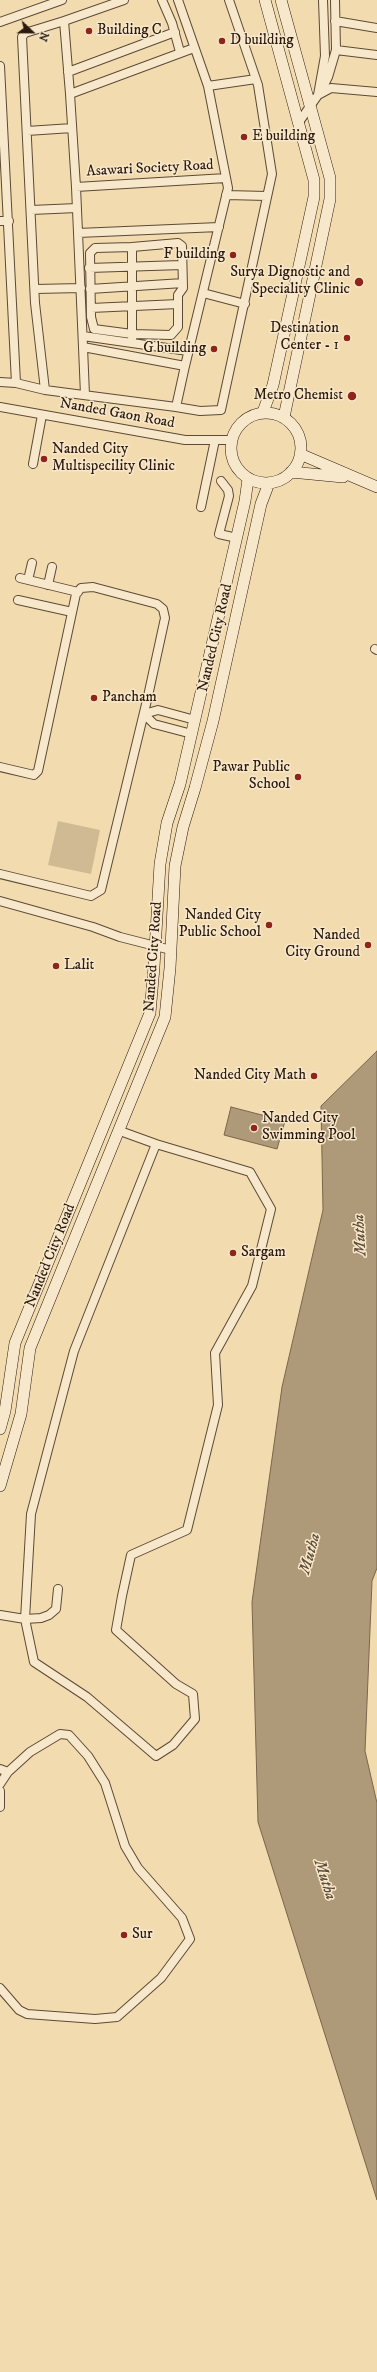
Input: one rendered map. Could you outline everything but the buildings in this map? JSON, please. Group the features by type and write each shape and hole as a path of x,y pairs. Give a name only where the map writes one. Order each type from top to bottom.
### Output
{"street":[{"path":"0,22 62,0"},
{"path":"45,390 35,289 22,37 25,33 124,0"},
{"path":"162,0 175,32 180,52"},
{"name":"Asawari Society Road","path":"176,407 188,351 228,188 208,86 178,0"},
{"path":"0,382 16,383 45,390 176,407 200,412 221,410 272,174 256,79 229,0"},
{"path":"262,412 273,385 314,197 314,180 265,0"},
{"path":"281,0 330,178 330,199 284,417"},
{"path":"318,95 325,56 323,0"},
{"path":"299,122 311,108 328,77 336,50 336,0"},
{"name":"Asawari Society Road","path":"64,21 76,187 85,395"},
{"path":"335,21 377,28"},
{"path":"68,72 175,32"},
{"path":"70,94 194,48"},
{"path":"336,50 377,55"},
{"path":"0,66 4,221 16,383"},
{"path":"208,86 256,79"},
{"path":"318,95 332,88 377,92"},
{"path":"27,131 72,128"},
{"name":"Asawari Society Road","path":"76,187 226,178"},
{"path":"226,195 267,196"},
{"path":"31,210 77,208"},
{"path":"78,232 219,227"},
{"path":"178,243 182,246 183,288 178,296 178,327 171,335 132,334 94,329 91,308 89,268 90,253 95,248 132,247 178,243"},
{"path":"132,247 132,343"},
{"path":"89,268 182,265"},
{"path":"90,289 183,283"},
{"path":"35,289 80,288"},
{"path":"203,293 245,304"},
{"path":"91,308 178,304"},
{"path":"82,336 188,351"},
{"path":"83,347 185,366"},
{"name":"Nanded Gaon Road","path":"0,407 185,440 231,440"},
{"path":"262,412 274,413 284,417 292,424 298,434 301,444 300,454 296,466 291,472 280,480 269,483 258,483 248,479 233,462 230,451 231,440 235,430 242,421 262,412"},
{"path":"33,464 42,415"},
{"path":"201,507 215,440"},
{"path":"300,454 355,479 377,487"},
{"path":"291,472 355,479"},
{"name":"Nanded City Road","path":"0,1429 5,1411 15,1344 150,1013 156,947 160,864 167,823 180,784 192,734 237,538 248,479"},
{"path":"221,480 228,490 229,496 219,534 237,538"},
{"name":"Nanded City Road","path":"0,1486 21,1414 30,1348 120,1131 165,1017 171,950 175,866 183,827 196,788 212,721 261,504 269,483"},
{"path":"32,563 24,579 78,592"},
{"path":"48,585 52,567"},
{"path":"0,767 34,775 38,771 72,612 78,592 81,588 93,587 157,604 163,609 165,618 144,714 103,882 97,894 91,896 0,874"},
{"path":"18,600 72,612"},
{"path":"144,714 158,710 195,720"},
{"path":"144,714 154,724 192,734"},
{"path":"0,901 156,947 171,950"},
{"path":"120,1131 156,1144 250,1172 271,1209 252,1286 215,1353 218,1405 187,1530 131,1555 118,1615 116,1630 176,1684 193,1694 195,1719 173,1745 156,1756 87,1697 34,1662 24,1619 31,1514 74,1351 156,1144"},
{"path":"11,1370 27,1370"},
{"path":"0,1615 24,1619 41,1618 49,1615 56,1609 58,1589"},
{"path":"0,1784 4,1770 60,1734 69,1735 88,1756 105,1783 114,1804 119,1830 128,1852 138,1868 182,1918 190,1938 161,1978 117,2017 95,2019 27,2014 19,2010 0,1988"},
{"path":"0,1791 0,1807"}],"shaded area":[{"path":"58,821 100,830 91,874 48,865"}],"water":[{"name":"Mutha","path":"377,1051 377,1568 372,1581 365,1751 377,1803 377,2200 258,1822 252,1602 282,1387 323,1210 321,1106"},
{"name":"Nanded City Swimming Pool","path":"231,1107 285,1121 277,1149 224,1135"}],"place":[{"name":"Building C","path":"89,31"},
{"name":"D building","path":"222,41"},
{"name":"E building","path":"244,137"},
{"name":"F building","path":"233,255"},
{"name":"Surya Dignostic and Speciality Clinic","path":"359,282"},
{"name":"Destination Center - 1","path":"347,338"},
{"name":"G building","path":"214,349"},
{"name":"Metro Chemist","path":"352,396"},
{"name":"Nanded City Multispecility Clinic","path":"44,459"},
{"name":"Pancham","path":"94,698"},
{"name":"Pawar Public School","path":"298,777"},
{"name":"Nanded City Public School","path":"269,925"},
{"name":"Nanded City Ground","path":"368,945"},
{"name":"Lalit","path":"56,966"},
{"name":"Nanded City Math","path":"314,1076"},
{"name":"Nanded City Swimming Pool","path":"254,1128"},
{"name":"Sargam","path":"233,1253"},
{"name":"Sur","path":"124,1935"}]}
